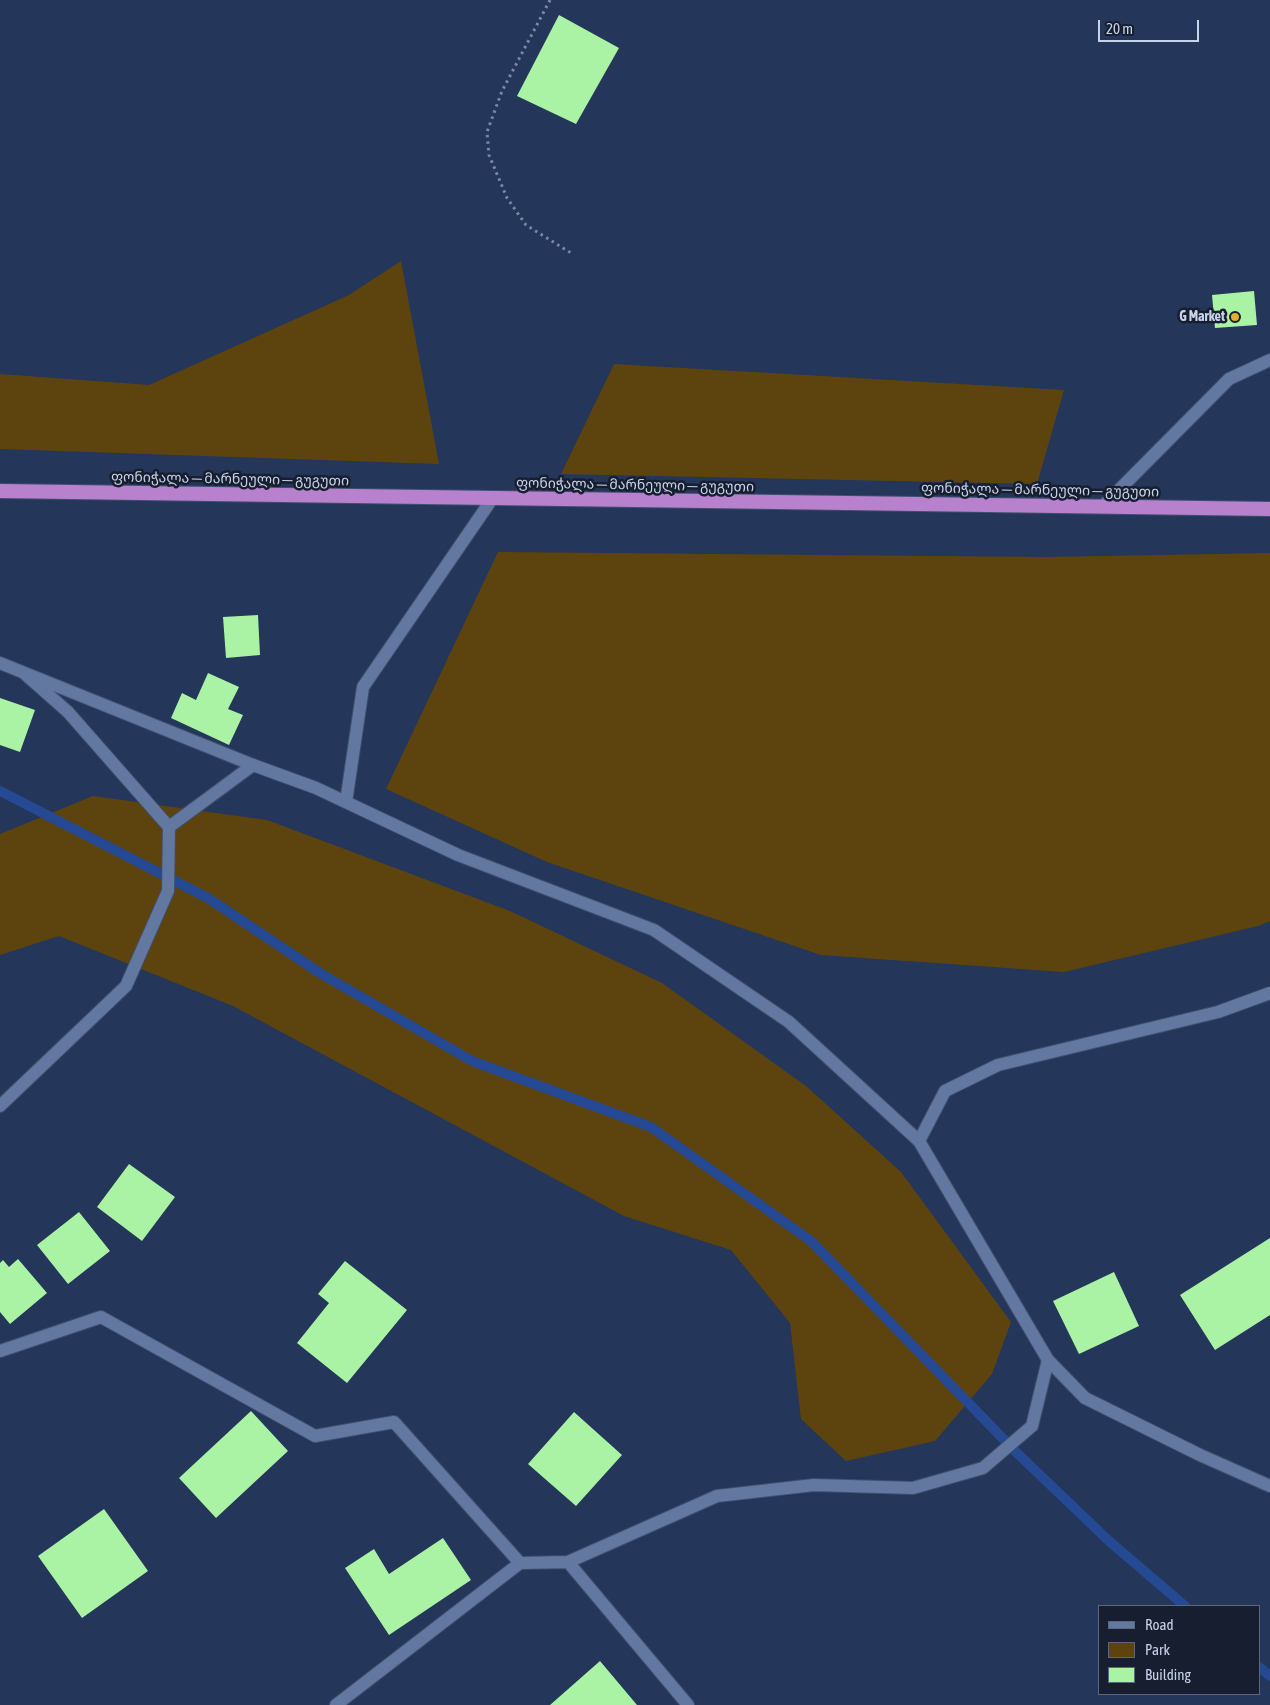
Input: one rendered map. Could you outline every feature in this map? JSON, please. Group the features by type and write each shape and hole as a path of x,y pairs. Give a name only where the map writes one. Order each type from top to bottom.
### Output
{"highway":[{"name":"ფონიჭალა — მარნეული — გუგუთი","path":"0,491 1270,509"}],"street":[{"path":"1102,506 1228,379 1270,360"},
{"path":"346,802 363,687 492,499"},
{"path":"0,663 253,765 316,788 458,855 654,930 790,1022 919,1141 1048,1360 1085,1398 1200,1455 1270,1486"},
{"path":"0,1106 126,986 168,891 169,827 68,712 20,670"},
{"path":"169,827 253,765"},
{"path":"919,1141 945,1091 998,1065 1218,1012 1270,993"},
{"path":"0,1351 100,1317 315,1436 394,1422 520,1563"},
{"path":"336,1705 520,1563 568,1562 717,1496 814,1485 913,1488 983,1468 1032,1426 1048,1360"},
{"path":"568,1562 688,1705"}],"path":[{"path":"550,0 502,91 487,132 489,155 507,198 526,225 571,252"}],"green space":[{"path":"401,261 439,464 0,449 0,374 149,385 349,295"},
{"path":"614,364 1064,390 1037,484 561,474"},
{"path":"498,552 1046,557 1270,553 1270,921 1258,926 1064,972 821,955 547,862 386,789"},
{"path":"93,796 267,820 510,911 662,983 806,1086 901,1172 1011,1322 992,1374 935,1441 846,1461 801,1419 790,1323 731,1250 624,1216 233,1006 59,936 0,955 0,834"}],"building":[{"path":"559,15 619,48 576,124 517,96"},
{"path":"1254,291 1257,325 1215,328 1212,295"},
{"path":"258,615 260,655 226,658 223,617"},
{"path":"208,673 239,687 228,709 243,715 229,745 171,718 182,693 196,700"},
{"path":"0,698 35,710 20,752 0,745"},
{"path":"129,1164 175,1197 142,1241 97,1207"},
{"path":"79,1212 110,1251 68,1284 37,1245"},
{"path":"1270,1238 1270,1315 1215,1350 1180,1295"},
{"path":"18,1259 47,1293 10,1324 0,1312 0,1263 3,1260 9,1267"},
{"path":"345,1261 407,1310 347,1383 297,1343 329,1303 318,1294"},
{"path":"1114,1272 1139,1326 1079,1354 1053,1301"},
{"path":"251,1411 288,1451 216,1518 179,1478"},
{"path":"574,1412 622,1455 576,1506 528,1464"},
{"path":"104,1509 148,1571 82,1618 38,1556"},
{"path":"443,1538 471,1580 389,1635 345,1568 374,1549 389,1574"},
{"path":"600,1661 637,1705 550,1705"}],"waterway":[{"path":"0,791 208,898 320,973 472,1061 651,1127 811,1241 1018,1454 1109,1541 1184,1605"},
{"path":"1260,1668 1270,1676"}],"place":[{"name":"G Market","path":"1235,317"}]}
